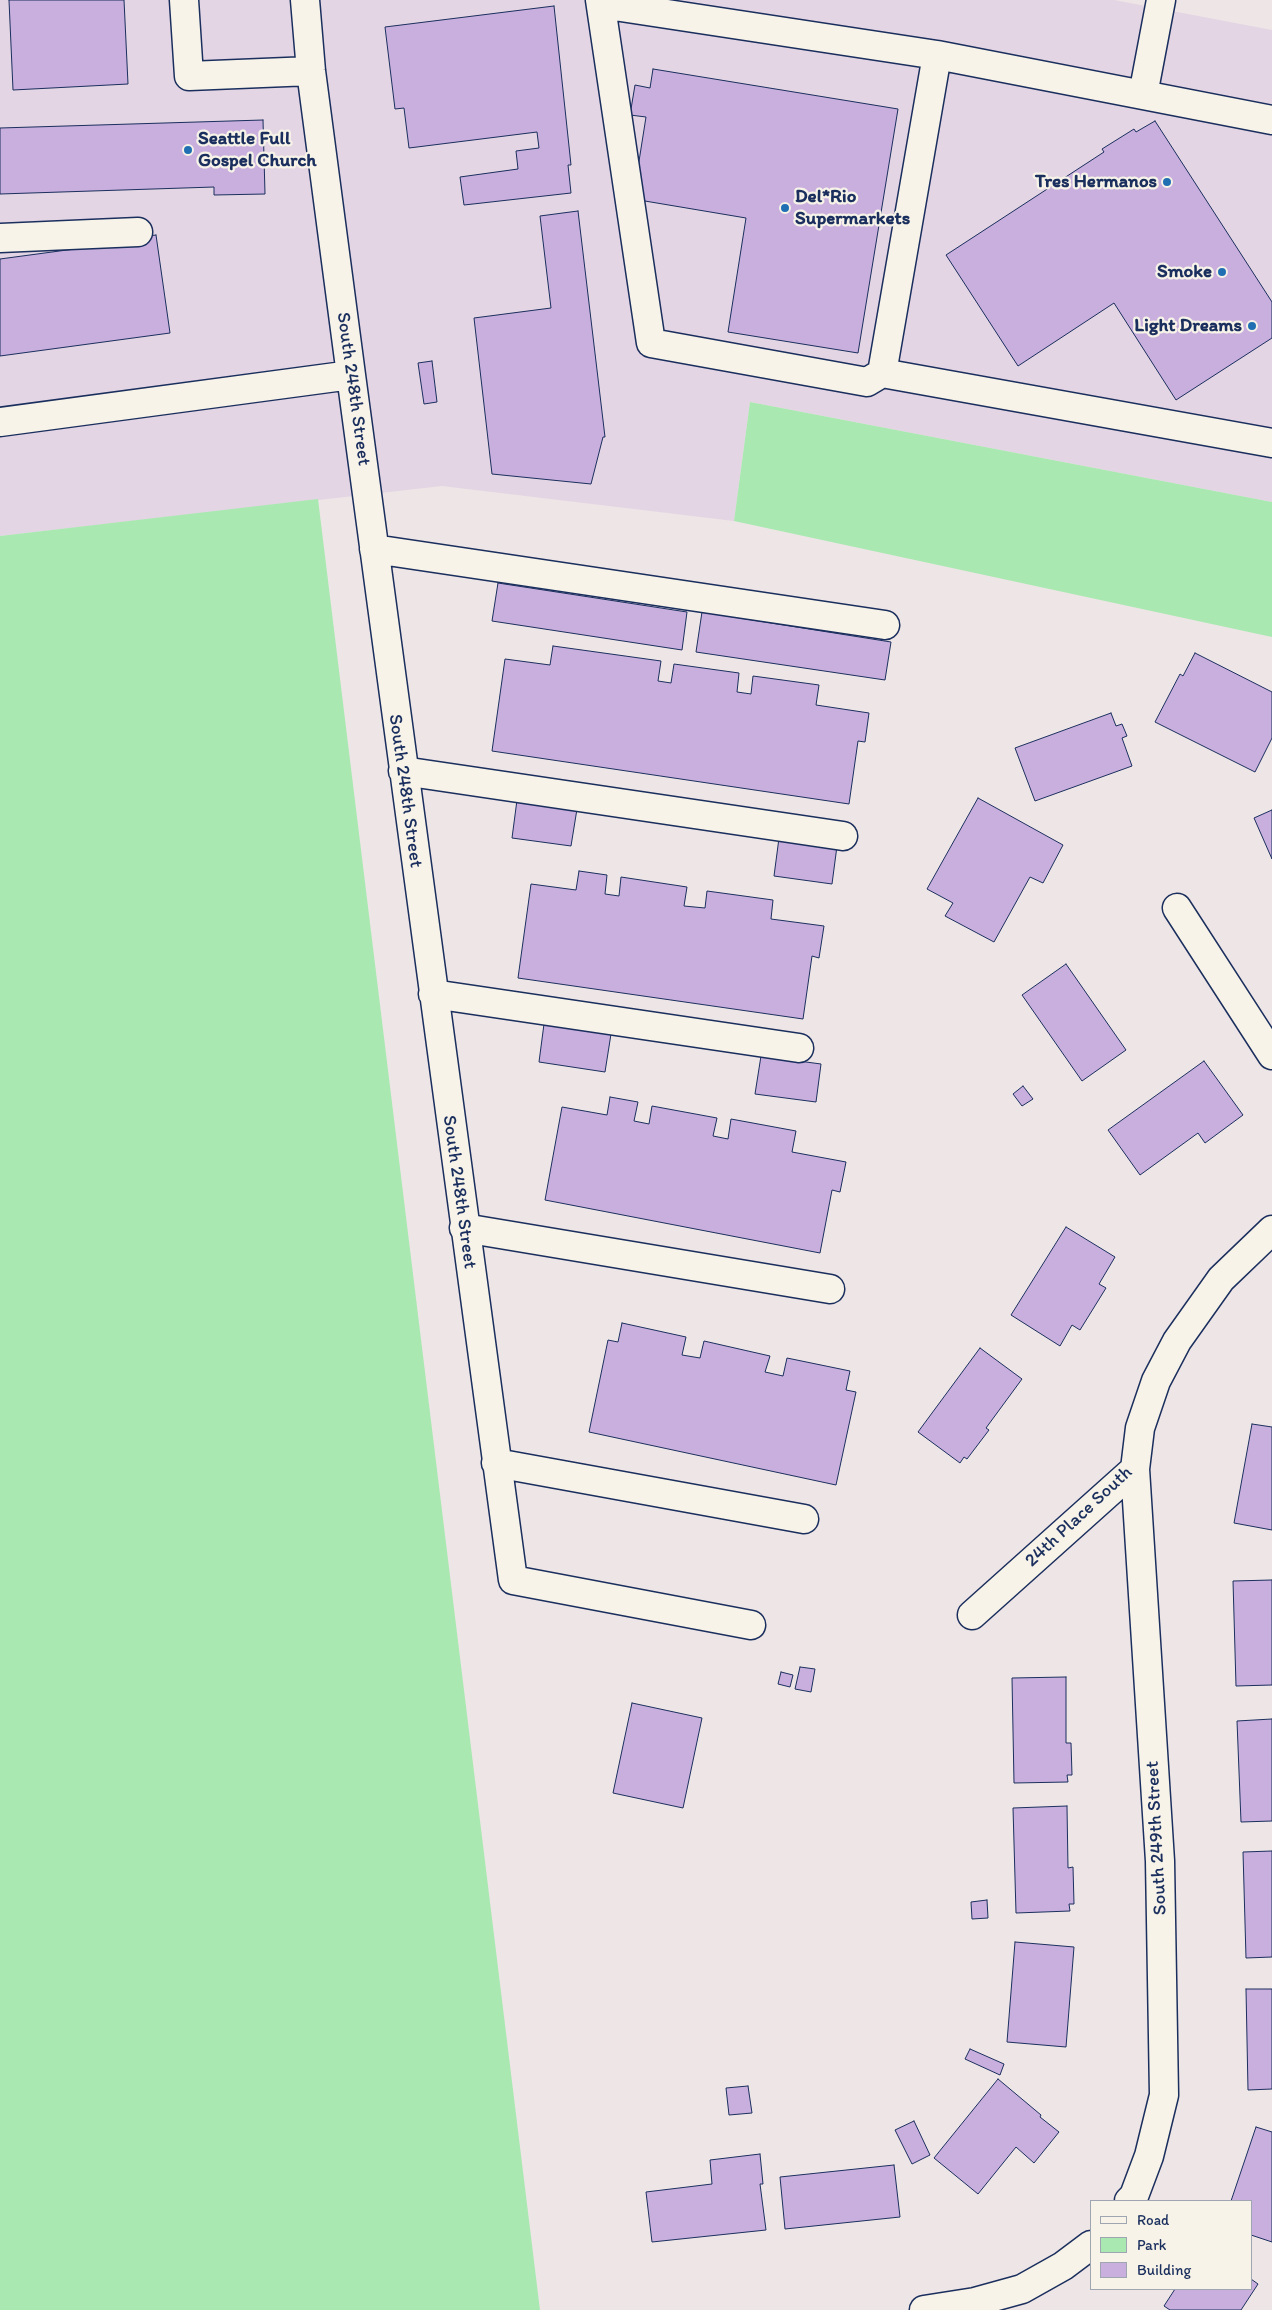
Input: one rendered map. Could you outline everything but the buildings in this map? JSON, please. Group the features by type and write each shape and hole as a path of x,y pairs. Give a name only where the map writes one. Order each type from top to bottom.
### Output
{"street":[{"path":"184,0 189,76 311,71"},
{"name":"South 248th Street","path":"305,0 311,71 403,771 513,1580 751,1624"},
{"path":"1143,95 1161,0"},
{"path":"1272,120 937,55 601,2 651,343 867,382 882,373 1272,443"},
{"path":"882,373 937,55"},
{"path":"0,238 138,232"},
{"path":"0,422 351,375"},
{"path":"374,549 885,625"},
{"path":"403,771 843,836"},
{"path":"1178,908 1272,1054"},
{"path":"433,994 799,1048"},
{"path":"464,1228 830,1289"},
{"name":"24th Place South","path":"972,1615 1135,1469 1140,1428 1156,1380 1177,1341 1221,1279 1272,1230"},
{"path":"496,1463 804,1519"},
{"name":"South 249th Street","path":"1130,2200 1134,2196 1149,2156 1164,2095 1160,1861 1135,1469"},
{"path":"924,2310 975,2302 1022,2288 1063,2266 1090,2246"}],"shaded area":[{"path":"0,0 1114,0 1272,30 1272,502 750,402 734,521 442,486 0,536"}],"green space":[{"path":"750,402 1272,502 1272,637 734,521"},
{"path":"318,499 540,2310 0,2310 0,536"}],"place":[{"name":"Seattle Full Gospel Church","path":"188,150"},
{"name":"Tres Hermanos","path":"1167,182"},
{"name":"Del*Rio Supermarkets","path":"785,208"},
{"name":"Smoke","path":"1222,272"},
{"name":"Light Dreams","path":"1252,326"}]}
